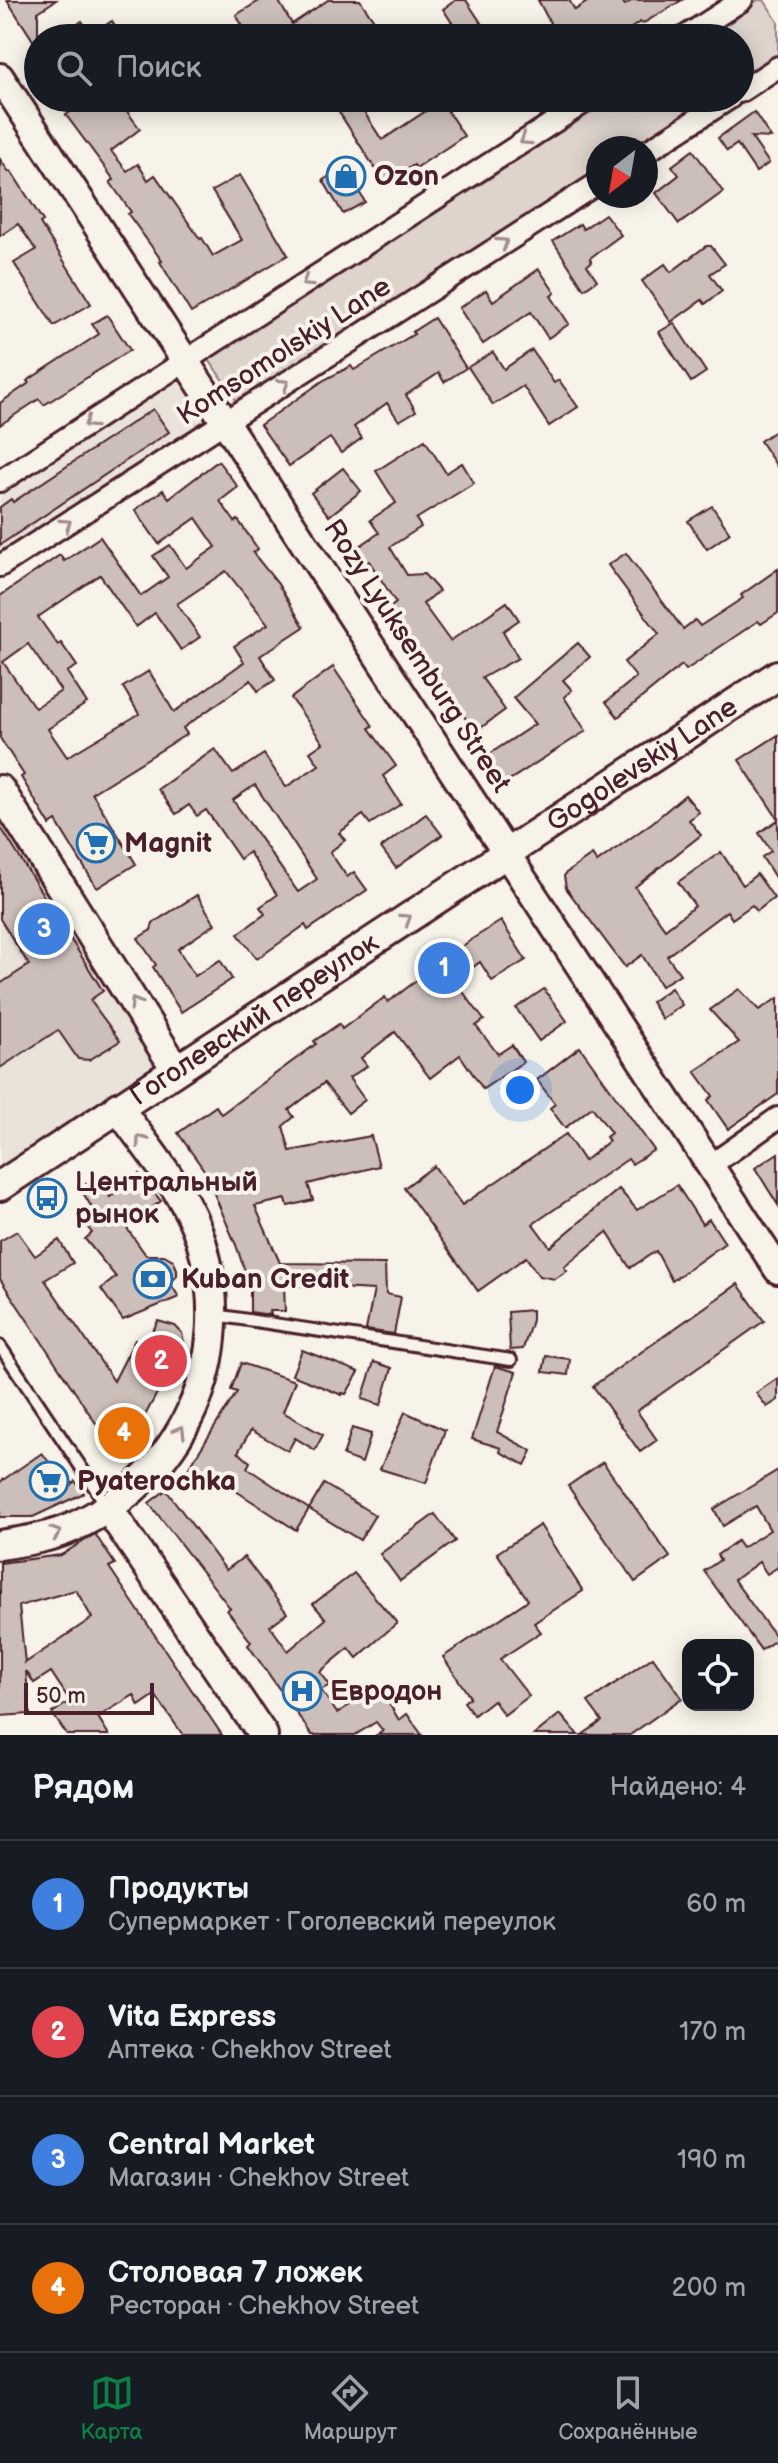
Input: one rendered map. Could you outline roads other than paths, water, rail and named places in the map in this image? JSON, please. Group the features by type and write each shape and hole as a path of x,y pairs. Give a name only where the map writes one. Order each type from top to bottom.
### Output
{"main road":[{"name":"Gogolevskiy Lane","path":"506,853 778,675"},
{"path":"0,790 176,1069"},
{"name":"Гоголевский переулок","path":"0,1186 506,853"},
{"path":"0,1545 31,1541 68,1529 108,1508 135,1488 162,1459 184,1427 200,1392 210,1354 213,1315 210,1276 200,1238 184,1202 118,1107"},
{"path":"108,1508 263,1735"}],"street":[{"path":"705,24 742,0"},
{"path":"754,83 778,67"},
{"name":"Rozy Lyuksemburg Street","path":"0,77 778,1270"},
{"name":"Komsomolskiy Lane","path":"0,481 569,112"},
{"path":"658,144 708,112"},
{"name":"Komsomolskiy Lane","path":"0,566 586,191"},
{"path":"711,1165 778,1118"}],"lane":[{"path":"213,1315 511,1360"},
{"path":"0,1346 108,1508"}],"place":[{"name":"Ozon","path":"346,176"},
{"name":"Magnit","path":"96,843"},
{"name":"Central Market","path":"44,929"},
{"name":"Продукты","path":"444,968"},
{"name":"Центральный рынок","path":"47,1198"},
{"name":"Kuban Credit","path":"153,1279"},
{"name":"Vita Express","path":"161,1361"},
{"name":"Столовая 7 ложек","path":"124,1433"},
{"name":"Pyaterochka","path":"49,1481"},
{"name":"Евродон","path":"302,1691"}]}
